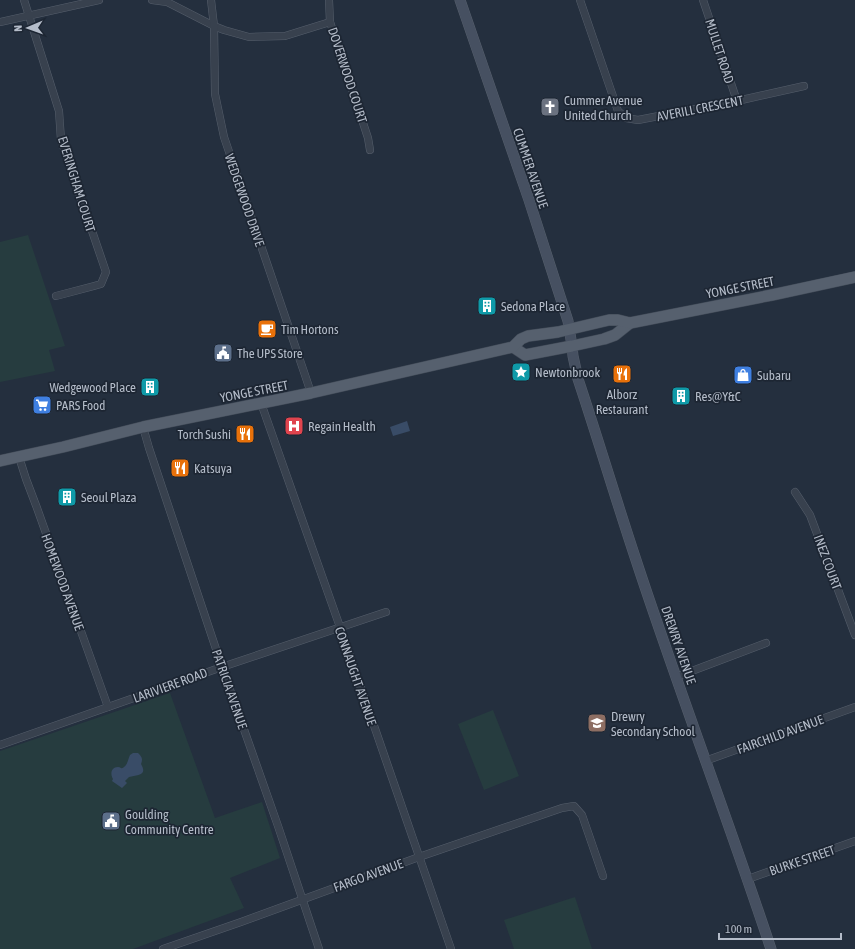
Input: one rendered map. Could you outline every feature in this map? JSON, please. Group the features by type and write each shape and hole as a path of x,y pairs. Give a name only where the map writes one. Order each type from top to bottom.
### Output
{"main road":[{"name":"YONGE STREET","path":"0,461 143,427 311,393 513,347 520,339 528,336 558,332 610,320 630,323 855,277"},
{"name":"YONGE STREET","path":"513,347 525,355 572,346 615,335 630,323"}],"street":[{"path":"24,0 29,15"},
{"path":"0,22 99,0"},
{"path":"152,0 167,2 214,26 249,37 285,36 330,22"},
{"name":"WEDGEWOOD DRIVE","path":"212,0 215,94 224,137 311,393"},
{"name":"DOVERWOOD COURT","path":"329,0 330,22 368,138 370,150"},
{"name":"CUMMER AVENUE","path":"460,0 529,200 568,321 572,346"},
{"name":"AVERILL CRESCENT","path":"580,0 618,111 626,118 638,120 804,86"},
{"name":"MULLET ROAD","path":"703,0 736,101"},
{"name":"EVERINGHAM COURT","path":"29,15 59,111 61,140 106,272 101,284 56,296"},
{"name":"DREWRY AVENUE","path":"572,346 578,378 636,559 705,762 772,949"},
{"name":"CONNAUGHT AVENUE","path":"261,403 451,949"},
{"name":"PATRICIA AVENUE","path":"143,427 222,667 320,949"},
{"name":"HOMEWOOD AVENUE","path":"19,456 26,480 108,707"},
{"name":"INEZ COURT","path":"795,492 810,515 855,636"},
{"name":"LARIVIERE ROAD","path":"0,745 222,667 386,612"},
{"path":"676,677 766,643"},
{"name":"FAIRCHILD AVENUE","path":"705,762 855,707"},
{"name":"FARGO AVENUE","path":"163,949 419,857 562,808 574,806 582,815 603,876"},
{"name":"BURKE STREET","path":"748,879 855,841"},
{"path":"186,941 188,948"}],"green space":[{"path":"28,235 65,346 49,350 55,371 0,382 0,242"},
{"path":"170,693 215,818 262,802 280,858 230,878 244,908 133,949 0,949 0,751"},
{"path":"493,710 519,776 484,790 458,724"},
{"path":"575,897 592,949 514,949 504,920"}],"water":[{"path":"407,421 410,431 393,436 390,427"},
{"path":"133,753 138,753 141,757 143,771 141,774 129,777 125,781 127,783 122,788 112,781 112,771 116,767 124,767 130,755"}],"place":[{"name":"Cummer Avenue United Church","path":"550,107"},
{"name":"Sedona Place","path":"487,306"},
{"name":"Tim Hortons","path":"267,329"},
{"name":"The UPS Store","path":"223,353"},
{"name":"Newtonbrook","path":"521,372"},
{"name":"Alborz Restaurant","path":"622,374"},
{"name":"Subaru","path":"743,375"},
{"name":"Wedgewood Place","path":"150,387"},
{"name":"Res@Y&C","path":"681,396"},
{"name":"PARS Food","path":"42,405"},
{"name":"Regain Health","path":"294,426"},
{"name":"Torch Sushi","path":"245,434"},
{"name":"Katsuya","path":"180,468"},
{"name":"Seoul Plaza","path":"67,497"},
{"name":"Drewry Secondary School","path":"597,723"},
{"name":"Goulding Community Centre","path":"111,821"}]}
